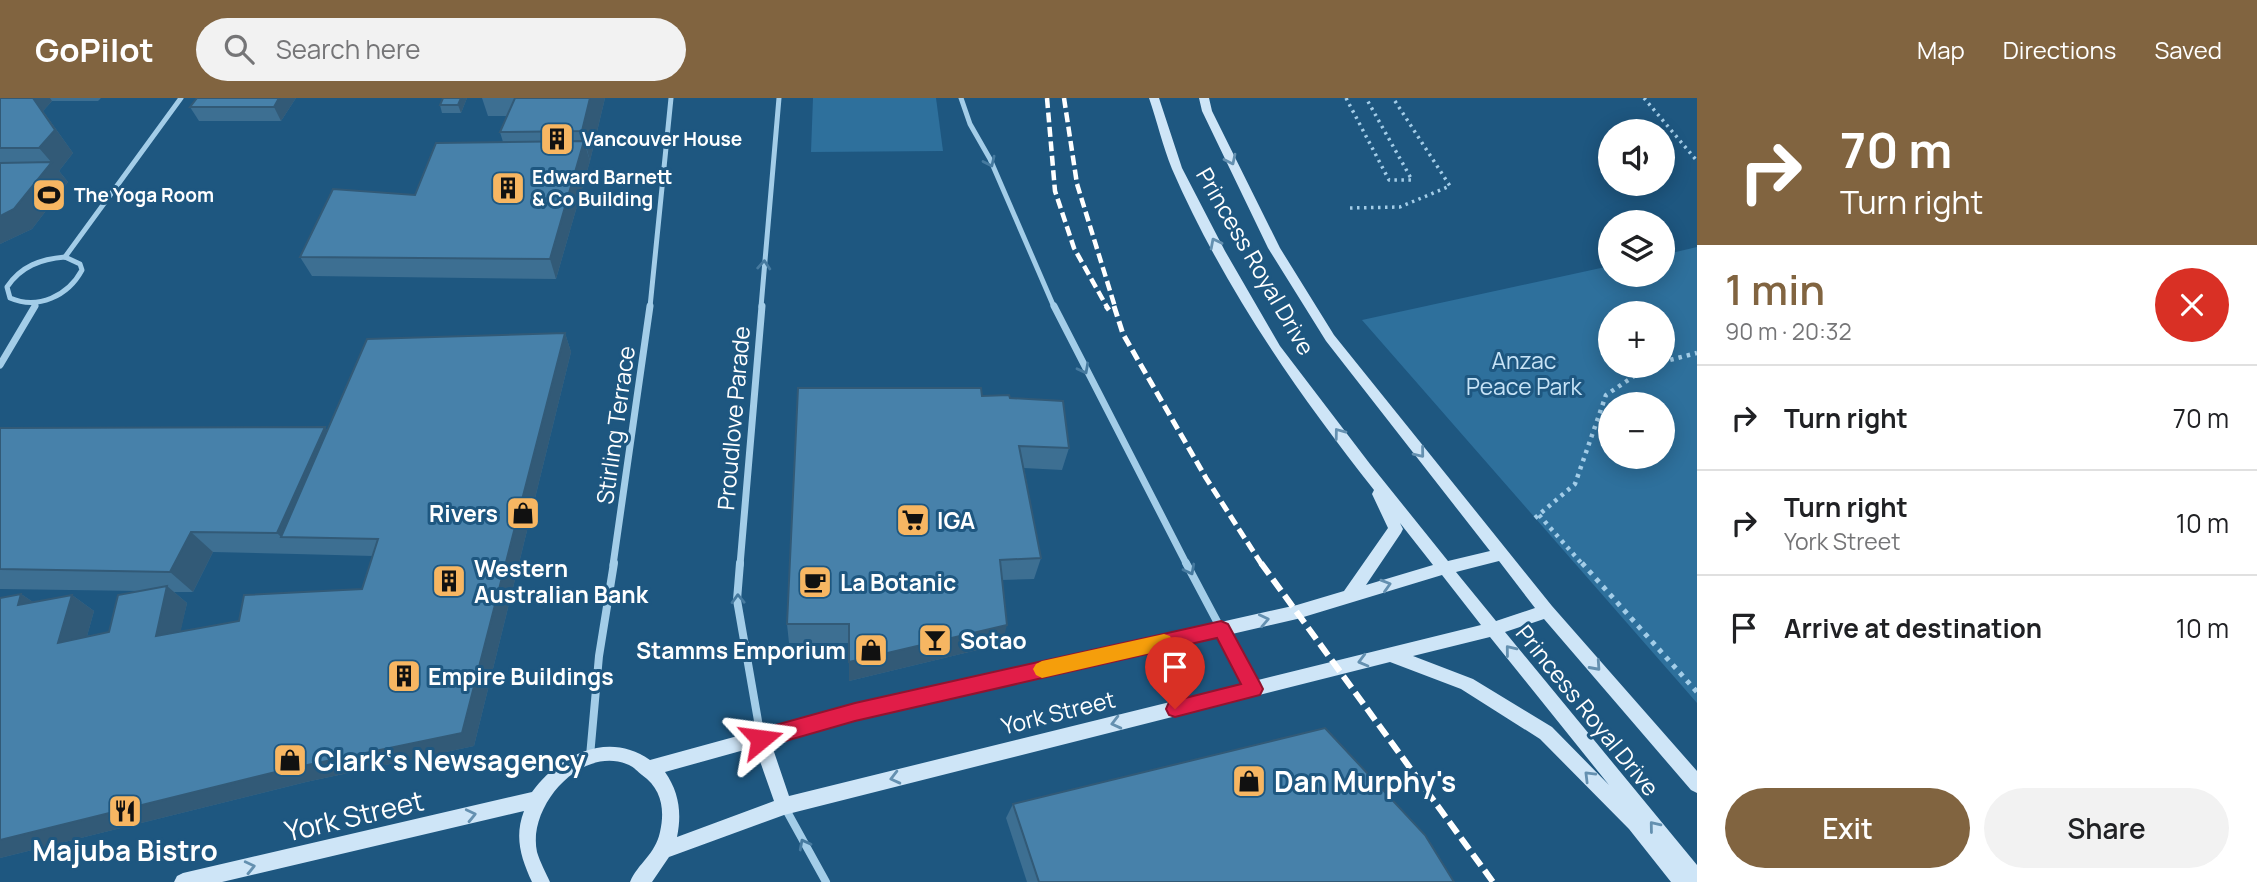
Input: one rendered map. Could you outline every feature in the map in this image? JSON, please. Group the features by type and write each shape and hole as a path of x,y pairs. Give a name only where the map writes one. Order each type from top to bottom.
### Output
{"main road":[{"name":"Princess Royal Drive","path":"1154,98 1177,168 1219,251 1276,349 1493,629 1697,879"},
{"name":"Princess Royal Drive","path":"1204,98 1207,111 1275,248 1330,338 1547,611 1697,784"},
{"path":"1349,597 1396,529 1366,468"},
{"path":"1349,597 1445,568 1503,554"},
{"name":"York Street","path":"650,768 855,712 1297,612 1349,597"},
{"name":"York Street","path":"665,850 784,806 1493,629 1547,611"},
{"path":"1221,629 1254,689"},
{"path":"1389,654 1467,684 1546,733 1635,823 1683,882"},
{"path":"761,739 784,806"},
{"path":"541,882 531,868 526,846 528,822 536,800 550,780 569,766 590,756 612,754 632,758 650,768 664,783 671,804 671,826 665,850 639,882"},
{"name":"York Street","path":"183,882 536,800"}],"street":[{"path":"65,257 181,98"},
{"name":"Stirling Terrace","path":"590,756 599,656 632,449 649,318 671,98"},
{"name":"Proudlove Parade","path":"761,739 737,600 779,98"},
{"path":"961,98 970,124 990,159 1066,334 1221,629"},
{"path":"65,257 80,264 82,270 79,278 62,293 36,303 16,302 10,298 6,287 11,280 29,265 65,257"},
{"path":"0,281 11,280"},
{"path":"0,365 36,303"},
{"path":"784,806 825,882"}],"path":[{"path":"1346,98 1390,180 1412,180 1366,98"},
{"path":"1350,208 1400,207 1450,186 1392,98"},
{"path":"1644,98 1697,161"},
{"path":"1675,359 1697,353"},
{"path":"1631,378 1606,395 1575,484 1537,517 1697,692"}],"green space":[{"path":"813,98 936,98 943,151 811,152"},
{"name":"Anzac Peace Park","path":"1697,247 1697,703 1362,320 1598,269 1598,287 1675,287 1675,252"}],"building":[{"path":"0,98 33,98 55,130 39,148 0,148"},
{"path":"197,98 279,98 274,107 190,107"},
{"path":"443,98 461,98 458,105 440,105"},
{"path":"515,98 590,98 582,131 500,132"},
{"path":"584,141 550,259 300,257 333,189 415,195 436,143"},
{"path":"52,162 14,209 0,216 0,163"},
{"path":"565,333 462,733 288,769 0,840 0,598 21,594 18,605 72,595 58,643 109,632 118,595 167,586 156,636 239,621 244,595 362,589 378,539 281,537 367,339"},
{"path":"798,388 981,388 982,396 1009,395 1010,398 1063,401 1069,448 1019,446 1041,558 1000,560 1007,625 849,662 849,624 787,624"},
{"path":"325,427 277,533 191,532 170,572 0,569 0,428"},
{"name":"Dan Murphy's","path":"1325,728 1425,835 1454,882 1039,882 1013,804"}],"railway":[{"path":"1047,98 1055,191 1074,248 1107,307"},
{"path":"1064,98 1077,184 1115,307"},
{"path":"1106,306 1109,310"},
{"path":"1114,306 1123,334 1206,478 1262,565"},
{"path":"1261,563 1493,882"}],"slow traffic":[{"path":"1042,669 1164,642"}],"place":[{"name":"Vancouver House","path":"557,139"},
{"name":"Edward Barnett & Co Building","path":"508,188"},
{"name":"The Yoga Room","path":"49,195"},
{"name":"Rivers","path":"523,513"},
{"name":"IGA","path":"913,520"},
{"name":"Western Australian Bank","path":"449,581"},
{"name":"La Botanic","path":"815,582"},
{"name":"Sotao","path":"935,640"},
{"name":"Stamms Emporium","path":"871,650"},
{"name":"Empire Buildings","path":"404,676"},
{"name":"Clark‘s Newsagency","path":"290,760"},
{"name":"Dan Murphy's","path":"1249,781"},
{"name":"Majuba Bistro","path":"125,811"}],"route":[{"path":"761,739 855,712 1221,629 1254,689 1175,709"}]}
